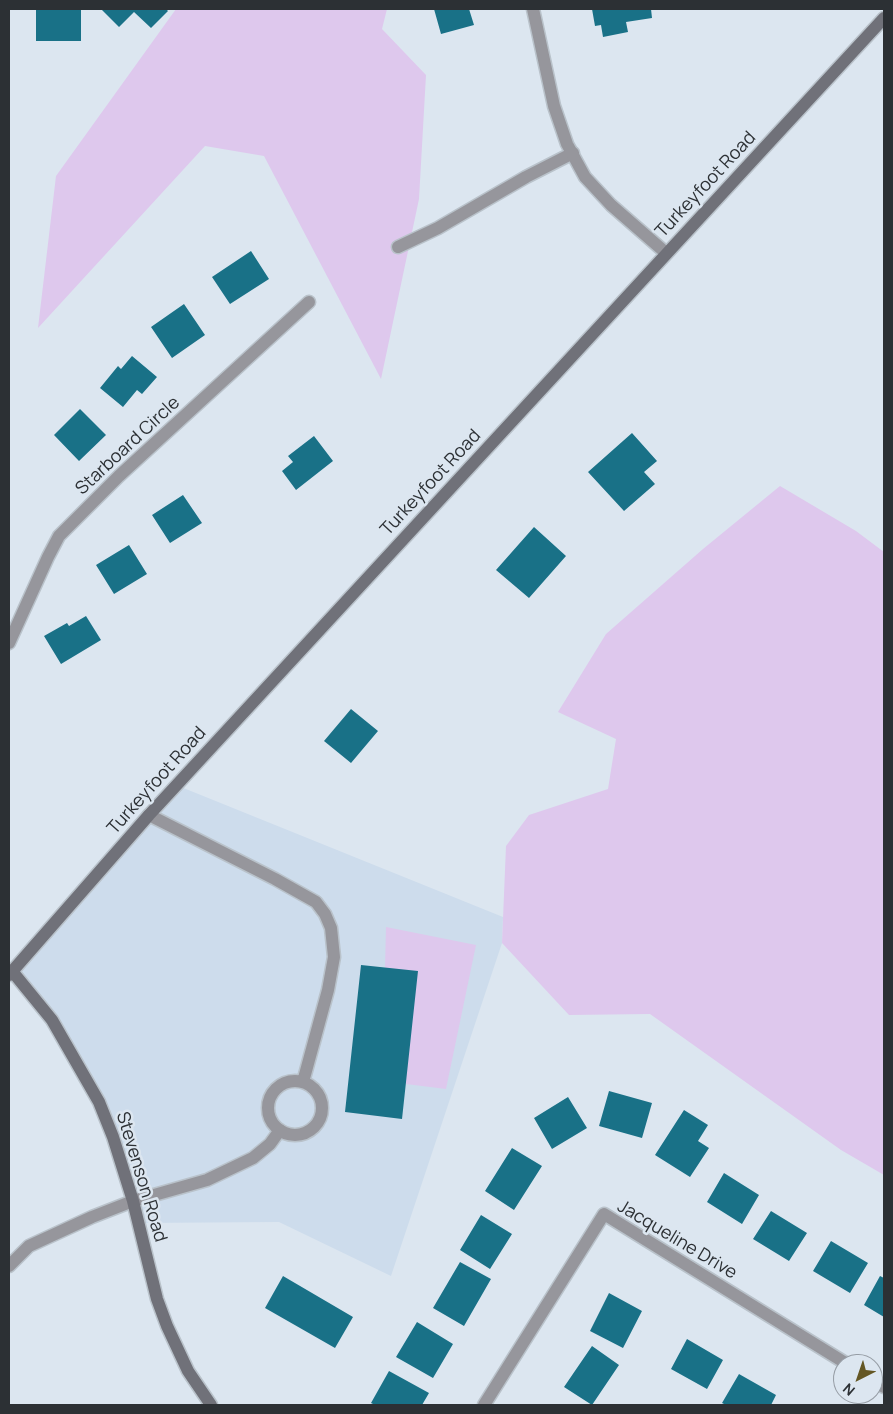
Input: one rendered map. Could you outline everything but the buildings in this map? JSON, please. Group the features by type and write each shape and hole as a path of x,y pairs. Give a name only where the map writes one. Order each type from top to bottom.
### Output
{"main road":[{"name":"Turkeyfoot Road","path":"10,971 149,815 884,18"},
{"name":"Stevenson Road","path":"10,971 52,1020 99,1102 113,1136 133,1201 157,1299 188,1372 210,1405"}],"street":[{"path":"533,9 554,106 567,144 585,177 611,204 666,253"},
{"path":"398,248 438,228 526,177 573,153"},
{"name":"Starboard Circle","path":"9,643 48,557 60,536 119,476 308,302"},
{"path":"149,815 316,902 325,914 331,928 334,957 328,990 303,1082"},
{"path":"286,1082 303,1082 312,1087 322,1102 320,1120 314,1128 298,1136 280,1130 274,1125 268,1108 269,1100 273,1093 286,1082"},
{"path":"9,1266 29,1246 92,1217 133,1201 207,1180 253,1158 270,1144 280,1130"},
{"name":"Jacqueline Drive","path":"484,1405 604,1214 833,1355"}],"shaded area":[{"path":"176,9 387,9 382,29 426,75 419,199 381,379 264,156 205,146 38,328 56,176"},
{"path":"780,486 856,531 884,552 884,1175 841,1150 650,1014 569,1015 502,943 506,846 529,815 608,789 616,739 558,712 606,634 703,549"},
{"path":"176,785 503,917 502,943 391,1276 279,1222 138,1223 99,1102 12,971"},
{"path":"386,927 476,945 446,1089 406,1084 385,968"}]}
